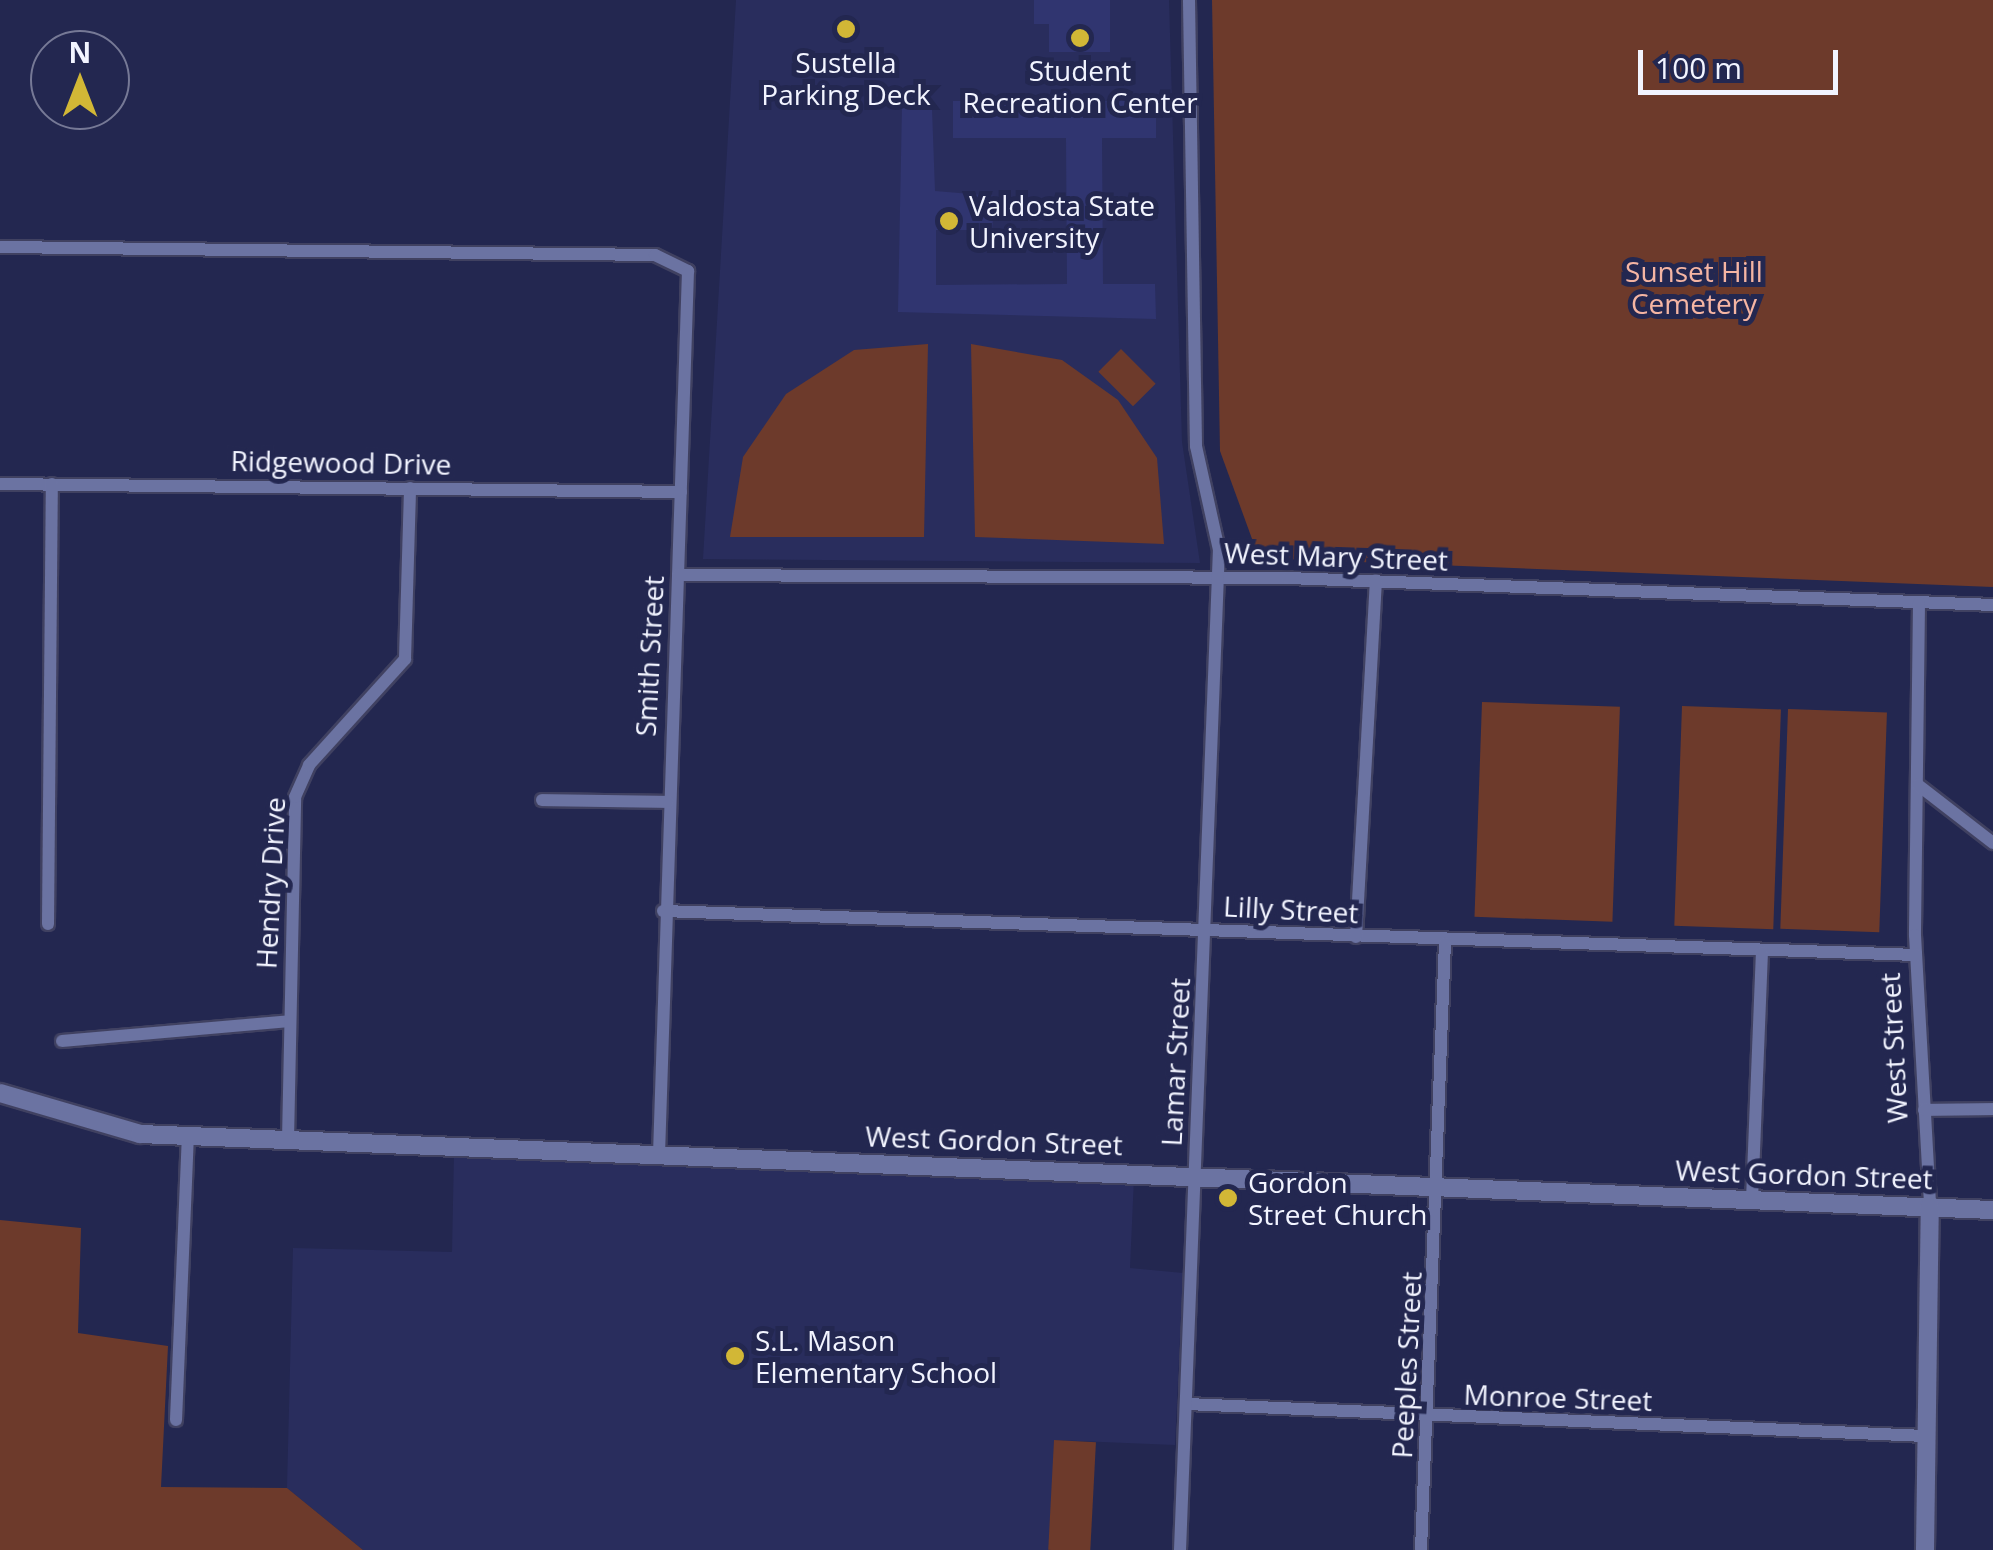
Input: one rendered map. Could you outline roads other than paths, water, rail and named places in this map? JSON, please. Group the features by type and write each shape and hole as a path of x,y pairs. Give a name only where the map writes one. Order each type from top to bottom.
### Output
{"street":[{"name":"Lamar Street","path":"1180,1550 1217,576 1196,446 1189,0"},
{"name":"Smith Street","path":"0,248 665,256 688,271 663,912 659,1156"},
{"name":"Ridgewood Drive","path":"0,484 681,492"},
{"path":"48,924 52,484"},
{"name":"Hendry Drive","path":"288,1140 295,797 309,764 405,659 410,488"},
{"name":"West Mary Street","path":"678,575 1217,576 1993,605"},
{"path":"1356,937 1376,582"},
{"name":"West Street","path":"1919,603 1916,955 1930,1206 1924,1550"},
{"path":"1918,785 1993,844"},
{"path":"542,800 668,802"},
{"name":"Lilly Street","path":"663,912 1206,930 1445,943 1916,955"},
{"name":"Peeples Street","path":"1421,1550 1440,1186 1445,943"},
{"path":"1752,1200 1762,952"},
{"path":"62,1040 290,1021"},
{"name":"West Gordon Street","path":"0,1093 98,1128 188,1136 1993,1210"},
{"path":"1924,1110 1993,1109"},
{"path":"176,1420 188,1136"},
{"name":"Monroe Street","path":"1187,1404 1927,1436"}],"place":[{"name":"Sustella Parking Deck","path":"846,29"},
{"name":"Student Recreation Center","path":"1080,38"},
{"name":"Valdosta State University","path":"949,221"},
{"name":"Gordon Street Church","path":"1228,1198"},
{"name":"S.L. Mason Elementary School","path":"735,1356"}],"park label":[{"name":"Sunset Hill Cemetery","path":"1694,287"}]}
